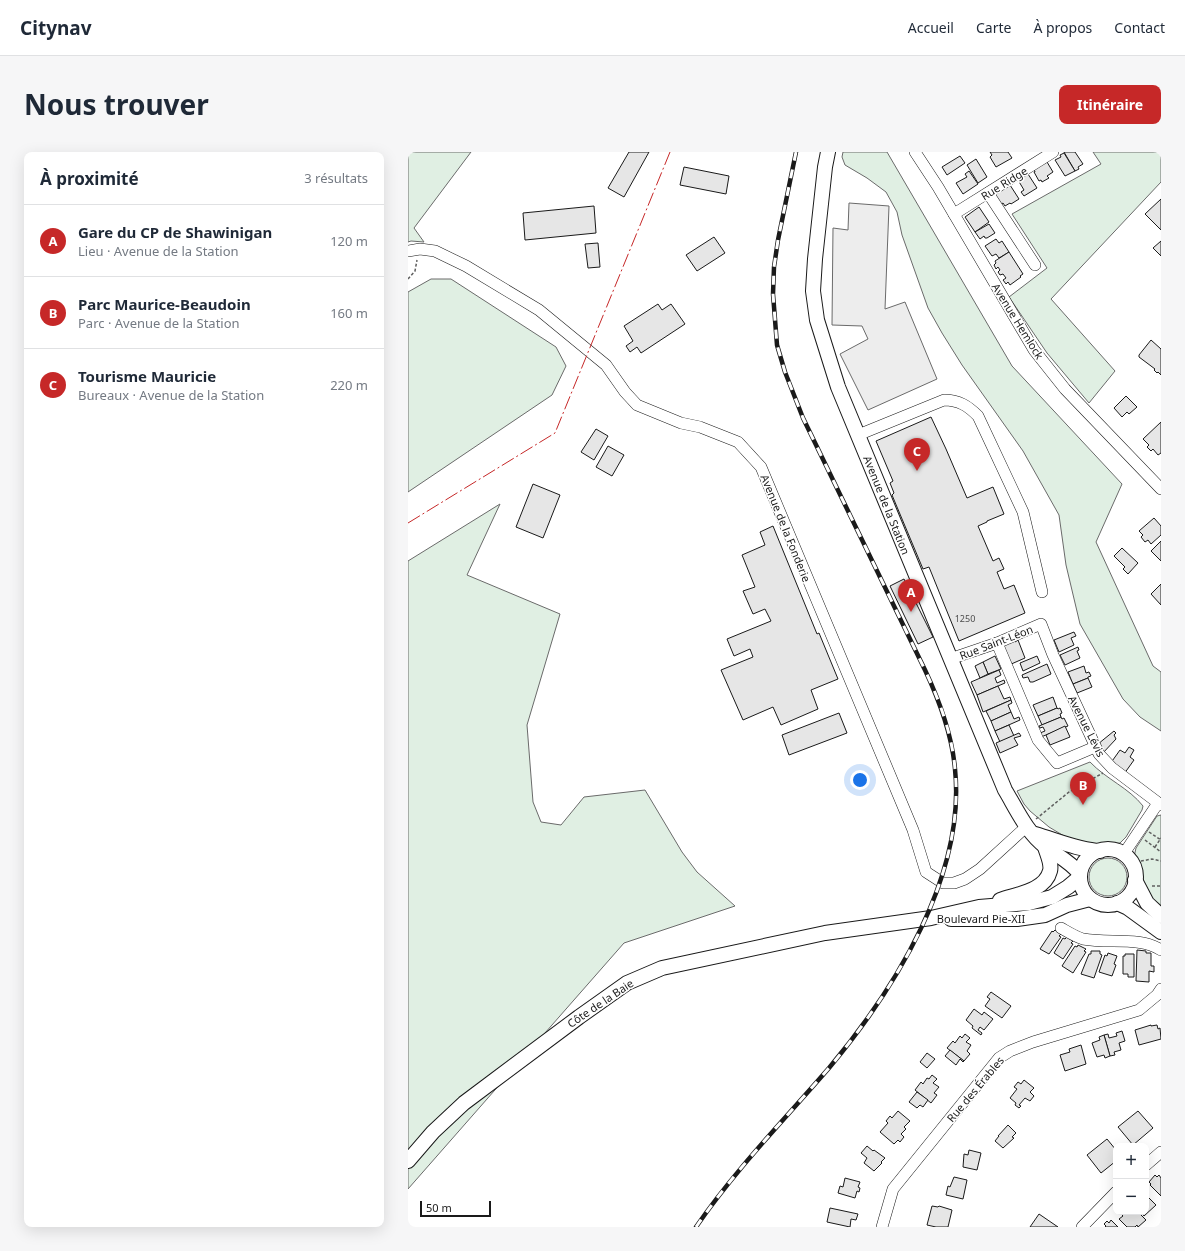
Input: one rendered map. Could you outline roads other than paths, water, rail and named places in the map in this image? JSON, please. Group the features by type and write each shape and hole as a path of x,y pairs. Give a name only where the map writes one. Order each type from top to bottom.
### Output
{"main road":[{"path":"822,152 825,167"},
{"path":"825,167 828,152"},
{"name":"Avenue de la Station","path":"825,167 813,290 817,320 838,387 1005,790 1030,831 1045,847 1068,862 1080,876"},
{"path":"1030,831 1090,851 1112,850 1130,858 1133,865 1135,880 1134,886 1128,897 1117,903 1108,905 1098,904 1090,899 1083,889 1080,876 1082,866 1093,854 1100,851"},
{"path":"979,907 1035,888 1045,882 1050,870 1045,847"},
{"name":"Boulevard Pie-XII","path":"931,918 979,907 1029,903 1052,897 1068,887 1080,876"},
{"path":"1135,880 1147,903 1161,916"},
{"name":"Boulevard Pie-XII","path":"931,918 1017,920 1045,915 1067,905 1090,899"},
{"path":"1117,903 1132,911 1161,932"},
{"name":"Côte de la Baie","path":"408,1161 433,1132 464,1103 579,1016 627,983 662,968 817,935 931,918"}],"street":[{"name":"Rue Ridge","path":"954,214 1053,152"},
{"name":"Avenue Hemlock","path":"918,153 1034,350 1065,390 1161,489"},
{"path":"988,193 1035,265"},
{"name":"Avenue de la Fonderie","path":"408,251 420,249 434,252 466,266 539,310 606,365 625,392 637,405 681,423 700,427 738,442 761,467 913,830 926,872 943,883 954,883 965,879 1030,831"},
{"path":"858,435 944,400 953,400 970,408 978,416 1023,512 1042,592"},
{"name":"Rue Saint-Léon","path":"950,660 997,643 1041,624"},
{"name":"Avenue Lévis","path":"1041,624 1053,655 1099,754 1112,768 1159,804"},
{"path":"997,643 1038,740 1057,763 1095,747"},
{"path":"1130,858 1159,804"},
{"path":"1060,928 1082,939 1142,943 1153,945 1161,950"},
{"name":"Rue des Érables","path":"882,1227 893,1189 999,1058 1010,1051 1033,1042 1139,1010 1157,995 1161,989"},
{"path":"1149,1162 1161,1152"},
{"path":"1082,1227 1113,1195"}],"railway":[{"path":"696,1227 743,1165 829,1068 854,1037 901,967 921,929 937,889 949,849 955,809 955,769 951,743 936,694 803,418 785,372 777,345 773,294 774,267 796,152"}],"place":[{"name":"Tourisme Mauricie","path":"917,471"},
{"name":"Gare du CP de Shawinigan","path":"911,612"},
{"name":"Parc Maurice-Beaudoin","path":"1083,805"}]}
